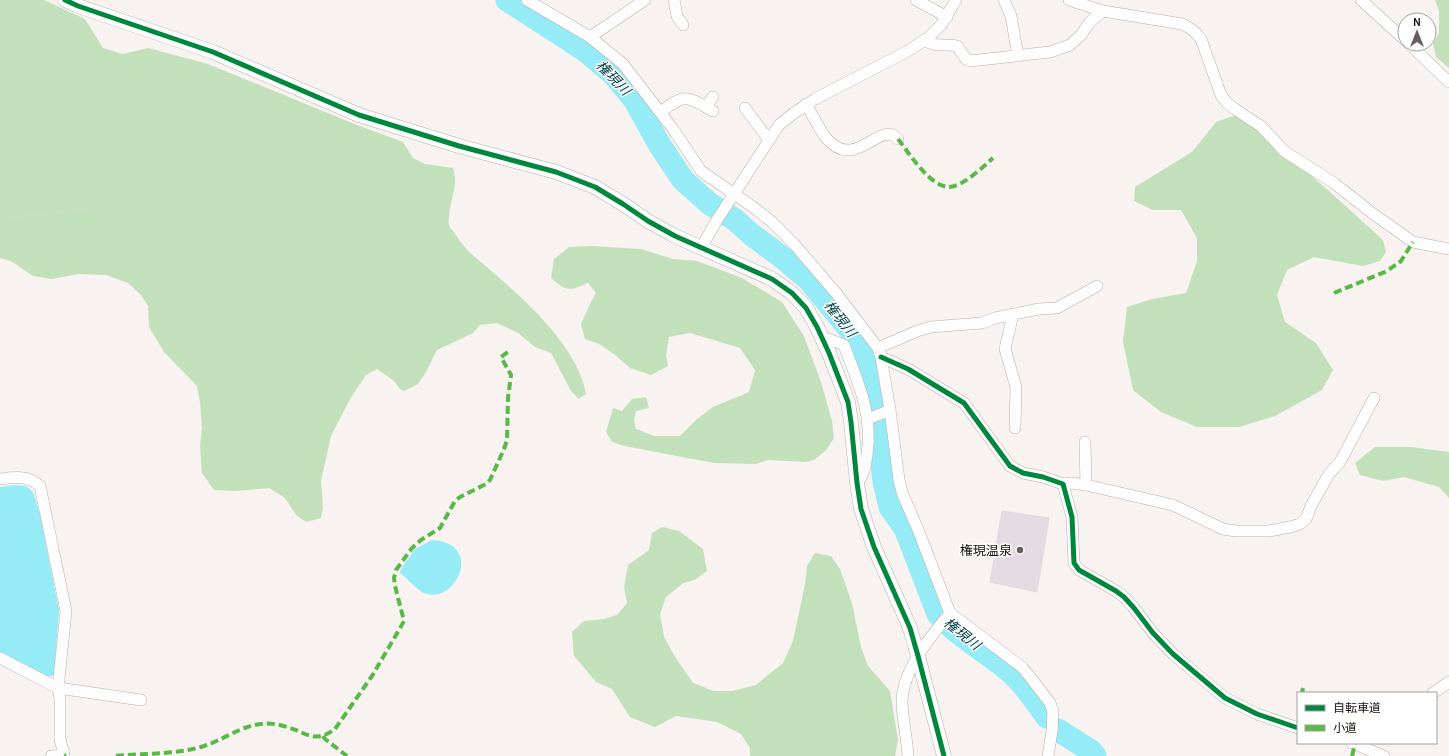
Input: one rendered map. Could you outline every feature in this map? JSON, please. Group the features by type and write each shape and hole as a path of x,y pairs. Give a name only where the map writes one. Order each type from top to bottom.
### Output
{"street":[{"path":"65,0 78,6 212,52 359,114 459,146 556,172 595,187 648,221 701,248 772,279 792,293 806,308 821,336 848,402 861,509 874,547 910,628 944,756"},
{"path":"527,0 541,3 590,37 623,64 661,112 701,171 731,198 772,222 794,244 832,288 879,353 908,368 964,403 1010,466 1023,473 1043,477 1063,484 1071,483 1173,505 1223,529 1236,531 1269,530 1290,527 1300,524 1306,519 1311,506 1329,474 1340,462 1374,398"},
{"path":"590,37 645,0"},
{"path":"674,0 677,16 683,25"},
{"path":"916,0 946,17"},
{"path":"701,248 717,220 779,125 806,104 906,52 924,40 941,26 956,0"},
{"path":"1004,0 1011,16 1018,56"},
{"path":"1069,0 1103,11 1182,24 1190,27 1201,39 1221,95 1227,103 1262,127 1284,151 1334,183 1372,213 1413,242 1449,249"},
{"path":"1361,0 1397,33"},
{"path":"924,40 931,45 957,46 966,59 970,61 1050,52 1070,44 1081,35 1090,23 1103,11"},
{"path":"1418,52 1449,82"},
{"path":"661,112 675,100 683,98 692,100 709,109 713,97"},
{"path":"806,104 827,139 845,150 865,146 879,137 887,135 893,135 898,139"},
{"path":"745,108 769,140"},
{"path":"879,353 917,331 932,327 982,323 1013,314 1039,309 1057,308 1097,286"},
{"path":"1013,314 1005,349 1016,386 1015,428"},
{"path":"821,336 844,345 870,418 864,474 857,483"},
{"path":"879,353 899,480 903,495 919,532 946,618 1023,668 1050,703 1053,711 1052,731 1048,756"},
{"path":"870,418 887,411"},
{"path":"1085,442 1086,486"},
{"path":"0,479 24,478 34,480 40,486 66,611 58,688 60,698 60,739 64,755 51,756"},
{"path":"1063,484 1072,517 1074,563 1079,570 1124,597 1153,633 1173,654 1225,698 1257,714 1297,728"},
{"path":"908,756 902,701 907,678 927,642 946,618"},
{"path":"0,658 58,688 141,700"},
{"path":"1434,692 1449,682"},
{"path":"1358,744 1375,747 1384,756"}],"path":[{"path":"0,219 95,208"}],"green space":[{"path":"0,0 44,0 85,19 103,48 123,54 148,48 208,64 357,125 403,142 413,158 425,164 453,168 455,180 450,210 450,227 470,252 533,309 548,325 572,359 581,376 586,394 579,399 571,391 551,353 535,347 518,333 497,323 480,325 473,333 437,350 418,384 404,391 400,389 394,381 377,369 366,375 350,399 331,436 321,481 323,507 321,518 306,522 296,515 285,498 269,488 235,491 214,490 202,473 200,446 202,428 197,386 164,352 149,327 148,306 141,295 128,283 106,275 79,274 51,279 33,276 11,261 0,258"},
{"path":"1435,0 1449,0 1449,68 1436,57 1435,52 1437,52 1437,37 1439,33 1439,11"},
{"path":"1236,115 1256,122 1281,150 1383,240 1386,252 1380,261 1363,266 1314,257 1287,270 1277,295 1285,322 1316,343 1333,370 1322,390 1275,416 1239,427 1197,427 1161,412 1133,390 1123,342 1127,307 1152,299 1186,293 1197,261 1197,238 1181,210 1153,210 1134,201 1135,187 1192,152 1216,122"},
{"path":"592,246 641,249 673,259 697,261 742,278 782,302 804,336 821,382 832,421 834,438 826,450 814,460 805,462 768,460 756,464 714,463 624,446 612,442 606,432 613,408 622,411 632,399 646,397 649,408 636,411 634,420 636,429 654,436 680,436 696,420 713,407 749,392 755,370 740,348 690,333 669,337 666,355 668,366 651,375 630,368 614,354 599,344 585,339 581,324 596,293 588,283 576,288 568,289 561,286 551,278 554,259 569,247"},
{"path":"1375,447 1411,447 1449,452 1449,498 1439,487 1404,477 1383,481 1360,475 1355,463"},
{"path":"662,527 679,531 703,549 707,571 696,579 682,584 666,597 660,614 664,637 693,683 714,691 732,691 756,685 783,663 793,641 805,584 807,566 815,553 831,556 840,569 852,603 861,647 868,666 890,691 898,740 895,756 750,756 750,748 741,734 717,722 676,716 655,727 630,717 612,689 596,682 574,656 572,632 584,621 604,619 617,615 627,603 624,587 628,565 649,550 652,533"}],"water":[{"path":"14,485 26,486 33,492 40,515 59,610 54,675 48,677 0,652 0,487"},
{"path":"432,540 448,544 458,551 461,562 460,572 455,583 446,591 436,595 424,593 400,573 401,569 415,549"}],"building":[{"name":"権現温泉","path":"1002,511 1049,518 1037,592 990,582"}],"waterway":[{"name":"権現川","path":"507,0 583,49 613,74 634,99 659,144 683,180 710,204 734,219 808,279 851,331 859,345 877,400 882,423 881,455 884,482 890,507 905,528 938,614 954,629 1014,675 1029,692 1047,717"},
{"name":"権現川","path":"1058,730 1091,751 1095,756"}],"marked path":[{"path":"898,139 927,176 942,186 949,187 960,184 993,158"},
{"path":"1334,293 1387,271 1401,261 1413,242"},
{"path":"116,756 193,749 204,746 245,728 260,724 278,725 310,736 325,735 335,729 372,676 404,621 395,586 394,578 396,570 412,548 421,540 440,528 455,501 486,484 490,480 507,440 508,398 511,375 501,357 509,351"},
{"path":"1302,692 1303,688"},
{"path":"323,736 347,756"},
{"path":"1352,756 1355,744"}],"cycle path":[{"path":"65,0 78,6 213,52 359,115 459,146 556,172 595,187 648,221 675,236 772,279 792,293 806,308 817,327 848,402 861,509 874,547 910,628 944,756"},
{"path":"881,357 908,369 964,403 1010,466 1023,473 1043,477 1063,484 1072,517 1074,563 1079,570 1124,597 1153,633 1173,654 1225,698 1257,714 1297,728"}],"place":[{"name":"権現温泉","path":"1020,550"}]}
